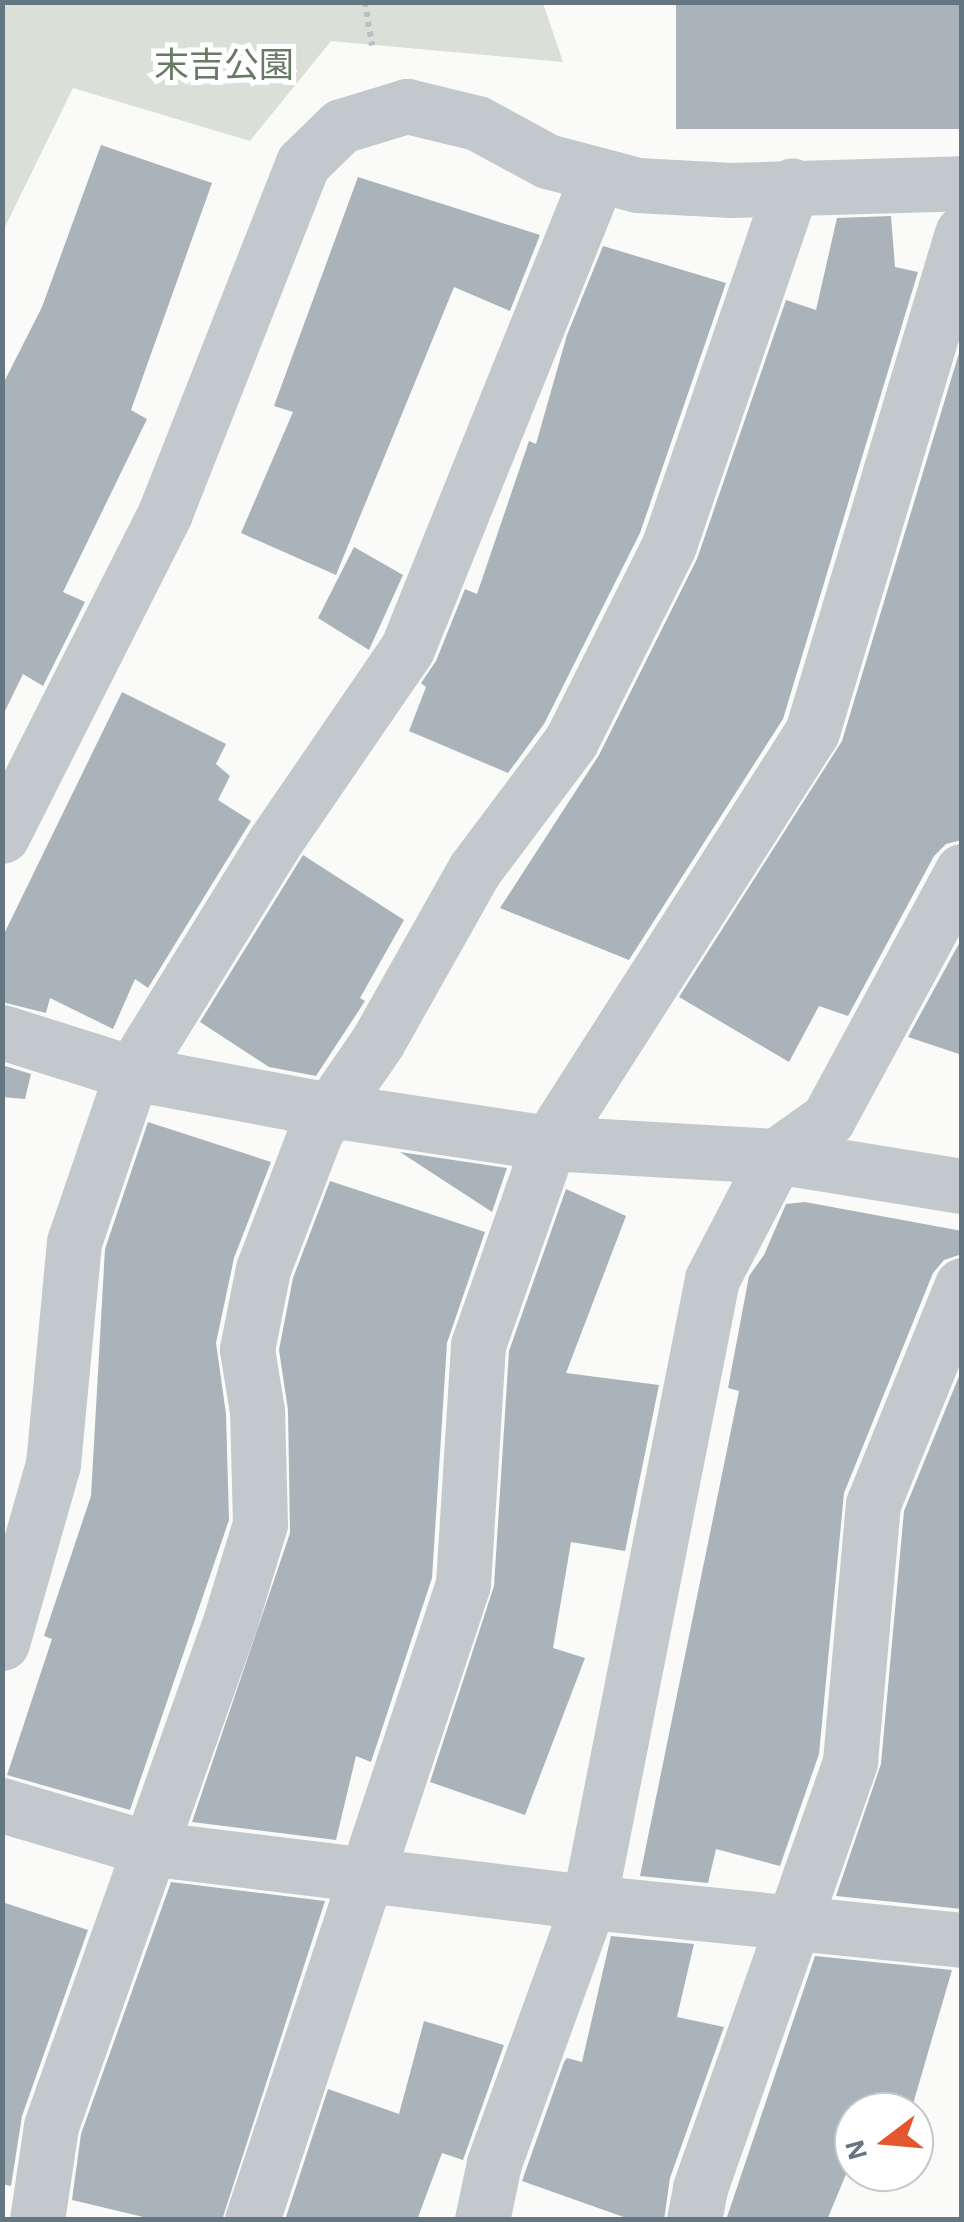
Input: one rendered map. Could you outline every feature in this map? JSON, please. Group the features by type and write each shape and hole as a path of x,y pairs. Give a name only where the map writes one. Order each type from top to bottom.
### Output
{"street":[{"path":"2,836 165,513 303,162 341,126 407,106 478,123 547,161 636,185 731,190 792,185 962,183"},
{"path":"2,1643 52,1464 74,1242 132,1073 274,843 407,649 598,175"},
{"path":"37,2220 51,2126 230,1622 260,1524 258,1411 248,1349 262,1269 316,1131 378,1041 475,869 571,741 669,545 792,185"},
{"path":"252,2220 463,1584 478,1345 549,1143 812,732 962,233"},
{"path":"482,2220 494,2163 589,1902 712,1280 776,1156 828,1118 962,871"},
{"path":"2,1032 132,1073 330,1110 549,1143 776,1156 962,1186"},
{"path":"694,2220 700,2188 850,1761 873,1504 962,1285"},
{"path":"2,1805 147,1848 589,1902 962,1940"}],"green space":[{"name":"末吉公園","path":"3,2 543,3 563,62 331,41 250,141 73,88 3,231"}],"building":[{"path":"676,2 962,2 962,129 676,129"},
{"path":"101,145 212,183 131,410 147,419 63,592 85,602 43,686 23,674 2,717 2,386 42,307"},
{"path":"358,177 540,235 510,311 454,287 336,575 241,533 293,412 274,406"},
{"path":"891,216 895,267 918,272 783,719 629,960 500,908 599,755 697,559 786,300 816,310 837,218"},
{"path":"603,246 726,283 640,533 544,724 508,773 409,731 426,687 421,683 436,661 465,589 477,594 529,441 536,444 567,335"},
{"path":"962,343 962,840 946,844 934,856 848,1016 819,1006 789,1062 679,997 842,741"},
{"path":"354,547 403,575 369,650 318,618"},
{"path":"122,692 226,744 216,764 230,776 218,800 251,821 148,988 135,979 113,1029 50,998 46,1013 2,1002 2,938"},
{"path":"303,855 404,920 360,998 365,1001 316,1076 269,1067 200,1022"},
{"path":"962,938 962,1055 908,1037"},
{"path":"2,1065 31,1074 25,1099 2,1097"},
{"path":"148,1122 271,1162 234,1258 216,1343 226,1414 229,1520 130,1810 7,1775 52,1639 44,1636 91,1496 105,1249"},
{"path":"400,1152 507,1168 492,1212"},
{"path":"330,1181 485,1232 447,1343 432,1578 371,1762 356,1756 336,1840 192,1822 290,1533 288,1410 279,1350 293,1278"},
{"path":"566,1189 626,1216 566,1373 659,1385 625,1551 571,1542 553,1648 585,1658 525,1815 430,1782 494,1586 509,1351"},
{"path":"805,1202 962,1231 962,1254 944,1260 933,1273 844,1493 819,1754 780,1866 716,1849 708,1883 640,1876 739,1391 728,1388 749,1276 764,1255 786,1204"},
{"path":"962,1369 962,1909 836,1896 881,1764 904,1511"},
{"path":"171,1882 325,1901 222,2220 156,2220 72,2200 81,2134"},
{"path":"2,1902 88,1930 22,2116 11,2186 2,2184"},
{"path":"611,1936 694,1944 677,2017 724,2027 670,2178 664,2220 632,2220 522,2181 564,2062 567,2058 582,2062"},
{"path":"815,1956 952,1970 917,2092 834,2092 834,2192 839,2192 827,2220 726,2220"},
{"path":"424,2021 504,2045 463,2160 442,2153 417,2220 285,2220 328,2089 399,2114"}]}
